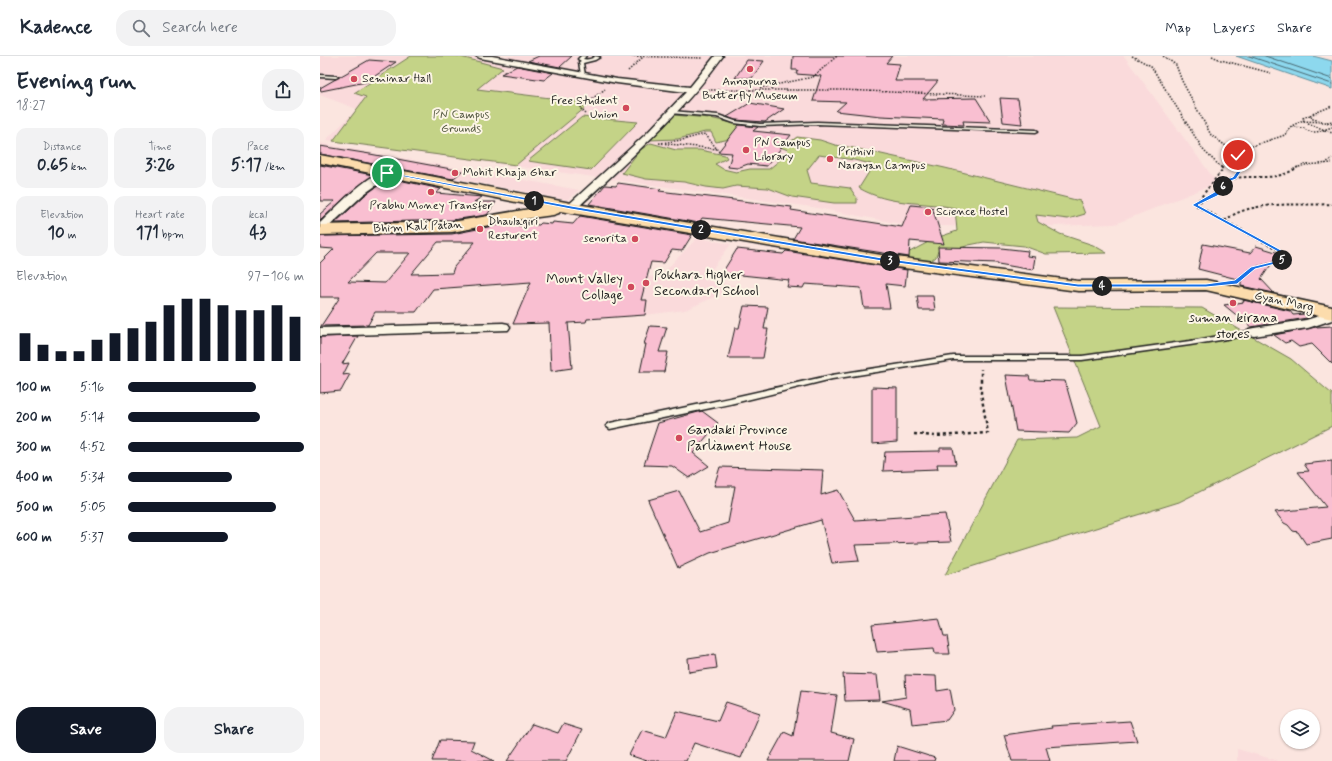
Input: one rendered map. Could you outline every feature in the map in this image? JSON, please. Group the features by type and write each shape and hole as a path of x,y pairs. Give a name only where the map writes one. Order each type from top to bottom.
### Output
{"main road":[{"path":"320,159 571,208"},
{"name":"Bhim Kali Patan","path":"320,229 452,227 516,215 571,208"},
{"name":"Gyan Marg","path":"571,208 882,260 1078,286 1206,285 1332,314"}],"street":[{"path":"480,56 583,74 691,90"},
{"path":"571,208 672,112 707,73 718,57"},
{"path":"320,229 354,196 369,184 387,173"},
{"path":"1254,332 1308,324 1332,314"},
{"path":"320,332 504,326"}],"lane":[{"path":"583,74 581,62 584,58 596,59 598,57 596,56"},
{"path":"320,76 336,77"},
{"path":"672,112 718,116 734,122 760,125 892,125 1036,131"},
{"path":"610,426 730,401 832,377 953,358 1082,358 1190,343 1254,332"}],"path":[{"path":"625,56 718,57"},
{"path":"753,89 813,77 837,56"},
{"path":"1132,56 1151,66 1204,151 1223,169 1195,205"},
{"path":"1163,56 1176,65 1182,81 1211,135 1226,146 1226,148 1246,161"},
{"path":"1212,56 1221,60 1271,73"},
{"path":"691,90 843,90 985,96"},
{"path":"1304,121 1303,118 1318,112 1326,106 1332,106"},
{"path":"1310,115 1313,118 1332,126"},
{"path":"1235,178 1246,161 1249,148 1285,135 1290,127 1304,121 1313,123 1332,121"},
{"path":"1304,121 1332,133"},
{"path":"1290,127 1304,128 1307,131 1318,132 1332,126"},
{"path":"706,134 718,150 697,146 658,143 682,140 706,134"},
{"path":"1324,165 1332,158"},
{"path":"1195,205 1222,190 1223,182 1235,178 1285,175 1302,166 1332,163"},
{"path":"1225,221 1227,217 1240,211 1266,206 1332,204"},
{"path":"1195,205 1288,255 1282,261 1253,268 1237,282"},
{"path":"914,434 935,436 988,433 981,393 980,370 987,358"}],"shaded area":[{"name":"Prithivi Narayan Campus","path":"320,56 1124,56 1217,183 1115,224 989,228 901,224 812,207 326,140 357,109 320,95"},
{"path":"320,143 579,190 567,200 320,152"},
{"name":"Pokhara Higher Secondary School","path":"697,238 731,244 704,280 739,286 685,310 645,315 588,319 586,322 511,324 526,292 566,291 614,274 659,277"},
{"path":"1237,749 1279,761 1237,761"}],"green space":[{"name":"PN Campus Grounds","path":"411,56 457,56 503,68 477,89 591,103 516,165 333,141 366,97 354,93"},
{"path":"673,115 710,118 732,123 751,125 740,131 734,138 716,142 711,132 705,132 678,139 649,140"},
{"path":"582,117 638,122 591,170 528,161"},
{"path":"797,137 820,140 835,145 945,168 1080,201 1085,214 1068,219 1036,215 1038,222 1060,234 1093,245 1107,253 1046,254 1024,246 984,242 955,250 938,251 936,257 931,261 915,260 902,256 936,238 957,231 955,208 882,198 871,194 859,188 869,172 871,164 854,160 819,155 807,170 811,183 850,188 857,198 857,203 834,203 792,197 768,188 736,186 723,189 684,182 646,179 622,173 640,150 651,143 676,150 700,150 725,155 727,158 715,164 723,169 736,172 750,169 769,169 780,160 769,157 771,155 784,154 788,150 780,147 774,142 790,142"},
{"path":"1053,307 1202,308 1291,359 1332,394 1332,426 1179,502 945,575 1017,440 1077,438 1101,426"}],"water":[{"path":"1236,56 1313,56 1332,61 1332,89"}],"building":[{"path":"539,56 572,56 560,67 528,61"},
{"path":"793,56 892,56 886,63 900,64 895,81 938,81 923,99 976,98 991,122 963,121 964,125 942,124 943,119 881,116 836,111 846,102 813,101 821,76 796,74 798,70 792,70"},
{"path":"369,60 396,62 366,82 321,91 320,88"},
{"path":"747,60 764,61 752,78 735,78"},
{"path":"517,66 553,73 544,80 501,74"},
{"path":"1000,98 1018,99 1022,124 1003,122"},
{"path":"750,103 784,109 765,122 735,120 727,117"},
{"name":"PN Campus Library","path":"739,125 758,127 753,131 791,135 767,166 748,164 737,168 728,167 732,153 718,152"},
{"path":"320,146 462,171 453,179 320,154"},
{"path":"320,165 373,175 351,192 320,221 320,214 335,201 320,201"},
{"path":"389,178 441,189 436,193 482,197 474,202 496,202 487,215 452,220 335,223 365,195"},
{"path":"618,183 661,189 659,191 792,207 791,210 902,227 911,205 932,207 944,244 910,241 909,257 793,239 800,227 702,218 699,223 589,204 605,185 616,186"},
{"path":"580,216 692,235 682,251 672,250 664,263 651,262 641,300 647,300 645,315 587,319 586,322 568,323 572,368 551,371 549,323 513,324 531,282 433,289 416,312 375,312 368,325 321,326 340,297 320,297 320,263 334,249 320,248 320,236 452,234 498,225 525,226 527,224 552,224 553,222 573,224","holes":["438,242 475,242 454,267 452,273 411,274","376,253 410,253 385,283 348,282"]},
{"path":"1203,244 1250,253 1256,246 1279,253 1261,279 1274,293 1241,286 1241,280 1198,269"},
{"path":"938,247 1001,248 1028,251 1027,256 1035,257 1033,270 998,263 939,261"},
{"path":"737,249 783,254 786,251 907,270 905,286 886,284 890,308 864,308 861,288 805,284 803,288 787,287 789,280 722,273"},
{"path":"917,296 933,296 935,310 919,310"},
{"path":"1243,300 1290,311 1293,315 1305,314 1307,318 1251,327 1224,305 1244,302"},
{"path":"744,306 768,307 764,329 768,329 763,358 728,358 735,328 739,328"},
{"path":"650,326 667,327 659,352 668,352 664,372 640,372 646,344 644,344"},
{"path":"1332,326 1332,364 1312,344 1299,347 1291,341 1285,343 1274,335 1316,327"},
{"path":"358,336 342,364 349,363 343,375 350,374 341,391 320,393 320,337"},
{"path":"1006,375 1029,376 1030,380 1065,381 1077,423 1069,433 1016,431"},
{"path":"872,387 897,388 897,442 872,444"},
{"name":"Gandaki Province Parliament House","path":"702,411 718,423 693,453 709,466 689,478 672,466 644,465 658,423"},
{"path":"940,448 953,448 956,464 937,464 938,469 883,471 885,452 940,451"},
{"path":"1332,461 1332,539 1306,544 1298,532 1293,531 1275,512 1326,507 1298,472 1309,471 1304,464"},
{"path":"720,467 823,470 821,495 838,490 855,520 945,514 951,542 855,545 859,561 832,563 821,520 710,553 678,568 648,500 679,491 700,532 728,523 735,486 714,486"},
{"path":"939,618 944,636 947,636 950,654 935,654 934,648 877,652 872,625"},
{"path":"715,654 717,668 689,672 688,658"},
{"path":"843,674 877,675 880,700 845,701"},
{"path":"905,675 936,676 937,691 950,689 954,710 947,720 912,724 910,709 882,701 906,697"},
{"path":"801,691 837,695 831,733 854,739 849,761 768,761 784,732 793,736"},
{"path":"726,702 760,713 741,758 694,743 686,761 647,761 629,755 642,730 666,737 677,711 718,721"},
{"path":"1130,721 1137,741 1046,747 1050,761 1012,761 1004,735 1052,728 1051,726"},
{"path":"532,724 558,733 563,724 582,730 566,761 507,761"},
{"path":"440,740 474,741 471,749 494,761 432,761"},
{"path":"897,746 935,758 934,761 894,761"}],"place":[{"name":"Annapurna Butterfly Museum","path":"750,69"},
{"name":"Seminar Hall","path":"354,79"},
{"name":"Free Student Union","path":"626,108"},
{"name":"PN Campus Library","path":"746,150"},
{"name":"Prithivi Narayan Campus","path":"830,159"},
{"name":"Mohit Khaja Ghar","path":"455,173"},
{"name":"Prabhu Money Transfer","path":"431,192"},
{"name":"Science Hostel","path":"928,212"},
{"name":"Dhaulagiri Resturent","path":"480,229"},
{"name":"senorita","path":"635,239"},
{"name":"Pokhara Higher Secondary School","path":"646,283"},
{"name":"Mount Valley Collage","path":"631,287"},
{"name":"suman kirana stores","path":"1233,303"},
{"name":"Gandaki Province Parliament House","path":"679,438"}],"route":[{"path":"387,173 571,208 882,260 1078,286 1206,285 1237,282 1253,268 1282,261 1288,255 1195,205 1222,190 1223,182 1235,178 1246,161 1238,155"}]}
